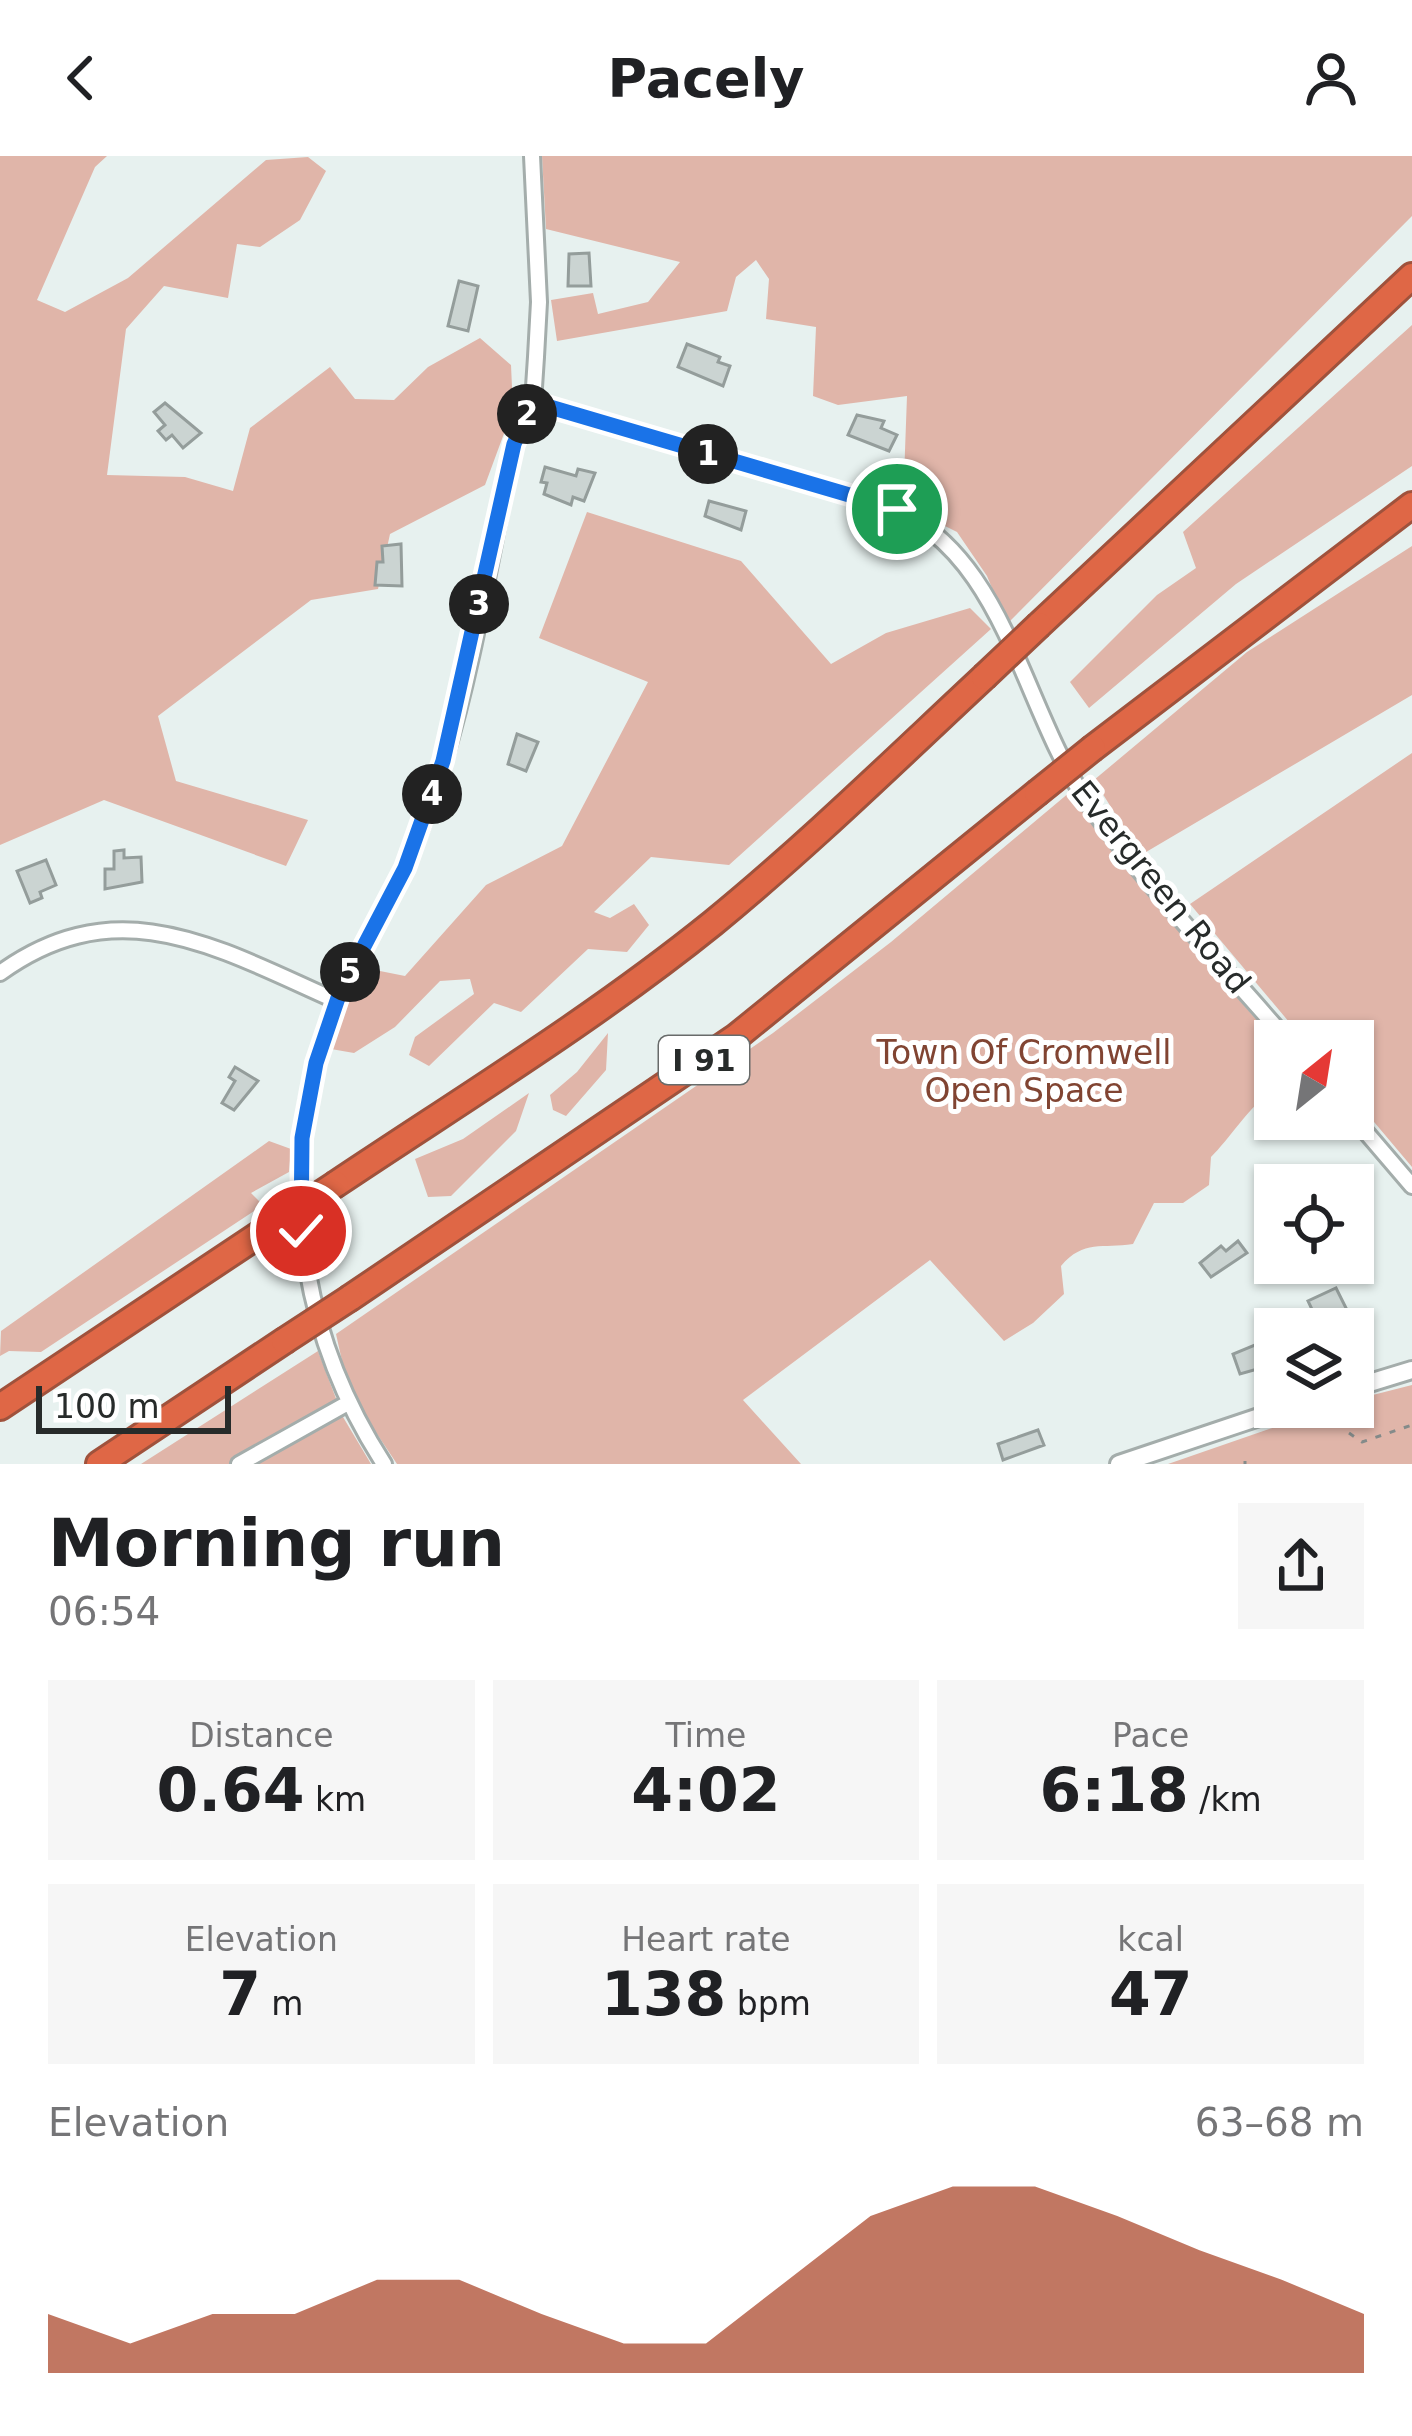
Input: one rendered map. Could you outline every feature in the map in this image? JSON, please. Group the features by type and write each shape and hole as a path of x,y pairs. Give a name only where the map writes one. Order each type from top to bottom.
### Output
{"highway":[{"path":"0,1407 603,1006 703,931 984,677 1412,276"},
{"name":"I 91","path":"99,1464 723,1047 851,949 1094,748 1412,505"},
{"path":"1337,560 1412,524"}],"street":[{"path":"384,1464 348,1402 313,1309 300,1190 308,1100 337,1001 405,868 443,761 514,444 533,402 538,302 532,156"},
{"name":"Evergreen Road","path":"533,402 880,503 931,530 962,562 986,598 1056,752 1086,800 1270,1020"},
{"path":"0,974 26,955 68,937 108,928 158,931 203,942 337,1001"},
{"path":"1373,1140 1412,1186"},
{"path":"1374,1382 1412,1370"},
{"path":"239,1464 348,1402"},
{"path":"1119,1464 1254,1418"}],"path":[{"path":"1349,1433 1362,1442 1412,1425"}],"green space":[{"path":"0,156 107,156 95,167 37,300 65,312 128,278 266,160 308,157 326,171 300,220 260,247 237,244 228,298 164,286 126,329 107,475 185,477 233,491 250,428 330,367 355,399 394,400 428,367 480,338 511,365 513,409 485,485 390,534 378,589 311,600 158,716 176,781 308,820 286,866 104,800 0,845"},
{"path":"542,156 1412,156 1412,216 1007,624 987,576 957,532 903,505 907,396 838,405 813,396 816,327 766,319 769,279 756,260 736,277 727,311 557,341 551,300 593,293 598,314 648,302 680,262 546,229"},
{"path":"1412,325 1412,466 1236,584 1089,708 1070,682 1157,595 1196,568 1183,532"},
{"path":"587,512 741,561 831,664 886,633 970,608 991,629 729,865 651,857 594,912 610,918 634,904 649,925 627,952 588,949 521,1012 494,1003 429,1066 409,1055 415,1037 474,994 470,979 440,981 395,1027 354,1053 331,1049 345,984 365,968 405,976 486,885 562,846 648,682 539,638"},
{"path":"1412,546 1412,695 1141,855 1094,780 1247,652"},
{"path":"1412,753 1412,1167 1374,1122 1374,1020 1287,1020 1190,904"},
{"name":"Town Of Cromwell Open Space","path":"1070,792 1144,890 1257,1020 1254,1107 1211,1157 1209,1185 1183,1203 1154,1203 1133,1244 1086,1248 1069,1258 1061,1266 1064,1294 1033,1323 1004,1341 930,1260 743,1400 801,1464 397,1464 349,1392 336,1334 773,1033 891,942"},
{"path":"608,1033 606,1070 566,1116 553,1110 550,1095 577,1072"},
{"path":"529,1093 516,1131 451,1196 428,1197 415,1159 463,1139"},
{"path":"269,1141 291,1149 289,1172 251,1193 263,1205 41,1352 9,1351 0,1356 1,1331"},
{"path":"318,1351 343,1417 371,1464 141,1464"},
{"path":"1412,1385 1412,1464 1168,1464 1272,1428 1374,1428 1374,1395"}],"building":[{"path":"589,253 591,286 568,286 569,254"},
{"path":"459,281 478,286 468,331 448,326"},
{"path":"687,344 730,366 723,386 678,367"},
{"path":"165,403 201,433 183,448 172,435 166,440 158,431 165,425 154,412"},
{"path":"857,415 884,421 881,428 897,435 889,451 848,435"},
{"path":"545,467 576,476 578,469 595,473 584,501 573,497 571,505 544,494"},
{"path":"709,501 746,511 741,530 705,516"},
{"path":"401,544 402,586 375,585 377,562 383,562 382,546"},
{"path":"517,734 538,742 526,771 508,764"},
{"path":"124,850 124,858 141,857 142,882 105,889 105,869 114,869 114,851"},
{"path":"46,860 56,885 30,903 17,871"},
{"path":"235,1067 258,1081 234,1110 222,1103 235,1081 229,1077"},
{"path":"1238,1241 1247,1253 1211,1277 1200,1263 1221,1246 1226,1251"},
{"path":"1336,1288 1346,1308 1311,1308 1308,1301"},
{"path":"1254,1345 1254,1370 1240,1374 1233,1354"},
{"path":"1038,1430 1044,1445 1003,1460 998,1444"}],"route":[{"path":"301,1231 302,1138 316,1063 340,992 405,868 443,761 514,444 533,402 897,509"}]}
